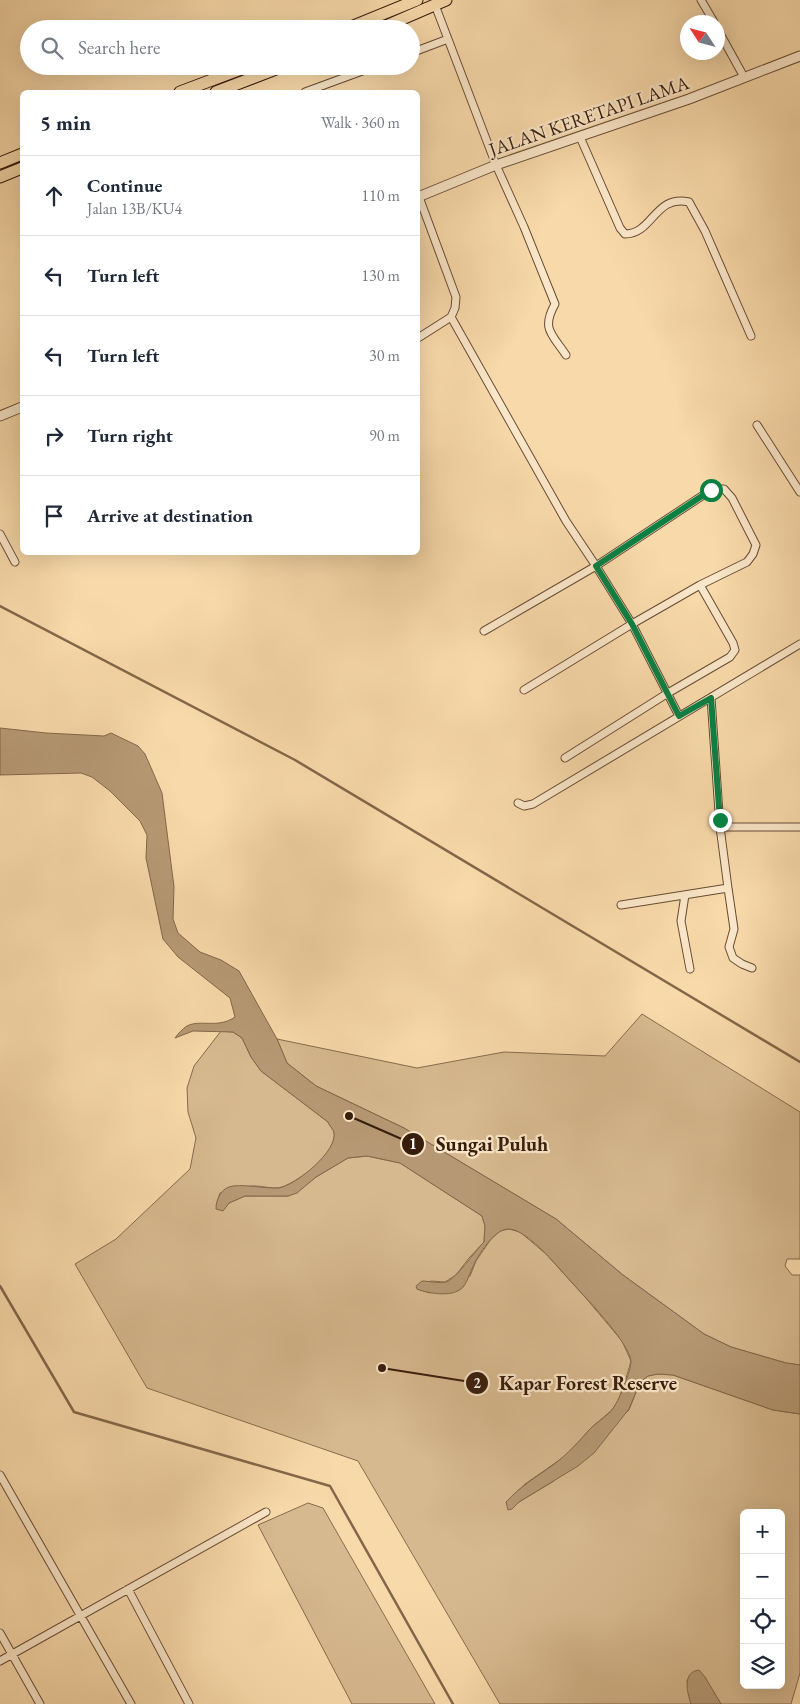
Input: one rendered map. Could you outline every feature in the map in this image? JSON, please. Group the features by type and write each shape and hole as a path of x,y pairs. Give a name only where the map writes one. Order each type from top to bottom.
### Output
{"highway":[{"path":"368,20 417,0"},
{"path":"400,20 446,0"},
{"path":"185,90 225,75"},
{"path":"221,90 260,75"},
{"path":"0,163 20,155"},
{"path":"0,177 20,169"}],"street":[{"path":"701,0 710,15"},
{"path":"435,5 496,165 524,227 555,304 548,316 548,327 566,355"},
{"path":"420,50 448,39"},
{"path":"725,43 744,77"},
{"name":"JALAN KERETAPI LAMA","path":"420,196 496,165 690,99 800,56"},
{"path":"310,90 351,75"},
{"path":"580,137 620,228 625,234 631,234 640,230 659,210 673,201 689,202 708,238 751,336"},
{"path":"420,202 456,297 456,308 451,317 420,337"},
{"path":"451,317 566,521 632,624 679,716"},
{"path":"0,416 20,408"},
{"path":"757,424 800,492"},
{"path":"484,631 596,566 711,490 724,489 732,498 756,545 753,554 747,562 700,585 632,624 524,690"},
{"path":"0,534 15,562"},
{"path":"564,758 730,657 735,650 733,643 700,585"},
{"path":"518,803 524,806 533,804 800,644"},
{"path":"711,698 720,827 734,928 729,947 733,958 752,968"},
{"path":"720,827 800,827"},
{"path":"621,905 728,888"},
{"path":"685,895 681,920 690,969"},
{"path":"0,1476 131,1704"},
{"path":"0,1661 266,1512"},
{"path":"128,1589 189,1704"},
{"path":"0,1633 40,1704"}],"shaded area":[{"path":"0,728 104,736 111,733 138,746 145,754 162,793 174,887 173,919 178,933 200,952 221,960 239,971 277,1039 287,1063 316,1086 404,1128 556,1219 623,1275 704,1334 731,1347 786,1363 800,1365 800,1414 773,1410 673,1375 658,1374 648,1376 640,1382 629,1409 594,1453 578,1466 508,1510 506,1502 512,1496 564,1456 614,1407 624,1387 629,1371 631,1361 629,1353 598,1311 553,1261 535,1243 517,1231 504,1230 489,1241 475,1262 466,1283 460,1290 449,1294 442,1294 417,1289 416,1286 422,1281 444,1283 450,1280 484,1242 485,1226 482,1216 400,1163 367,1156 348,1158 316,1177 297,1193 288,1196 245,1196 229,1203 223,1211 216,1209 219,1196 226,1188 240,1186 279,1188 295,1181 323,1157 333,1140 334,1132 328,1122 261,1071 251,1057 242,1038 233,1032 193,1031 175,1038 183,1029 192,1024 229,1021 235,1017 230,998 178,957 163,939 146,858 147,835 140,821 110,791 92,777 81,773 0,775"},
{"path":"642,1014 800,1112 800,1259 787,1259 785,1266 792,1275 800,1275 800,1365 786,1363 731,1347 704,1334 623,1275 556,1219 404,1128 316,1086 287,1063 277,1039 417,1068 504,1052 605,1056"},
{"path":"221,1031 233,1032 242,1038 251,1057 261,1071 328,1122 334,1132 334,1140 324,1157 298,1179 278,1188 251,1186 220,1193 216,1206 223,1210 229,1203 245,1196 288,1196 348,1158 367,1156 400,1163 482,1216 485,1226 484,1242 456,1275 445,1282 431,1281 417,1289 430,1293 470,1276 476,1261 491,1239 500,1231 509,1229 520,1232 546,1254 622,1341 631,1361 618,1401 612,1410 592,1427 568,1454 525,1484 506,1502 512,1509 519,1502 554,1481 629,1410 640,1382 648,1376 658,1374 673,1375 773,1410 800,1414 800,1673 791,1704 721,1704 713,1691 687,1680 691,1704 500,1704 358,1461 147,1388 75,1264 116,1239 190,1169 196,1138 188,1112 187,1088 194,1066"},
{"path":"308,1503 323,1508 435,1704 352,1704 258,1525"},
{"path":"699,1670 721,1704 691,1704 687,1688 688,1678 690,1674"}],"waterway":[{"path":"0,606 295,760 800,1062"},
{"path":"0,1286 74,1412 330,1486 453,1704"}],"place":[{"name":"Sungai Puluh","path":"349,1116"},
{"name":"Kapar Forest Reserve","path":"382,1368"}],"route":[{"path":"711,490 596,566 632,624 679,716 711,698 720,820"}]}
